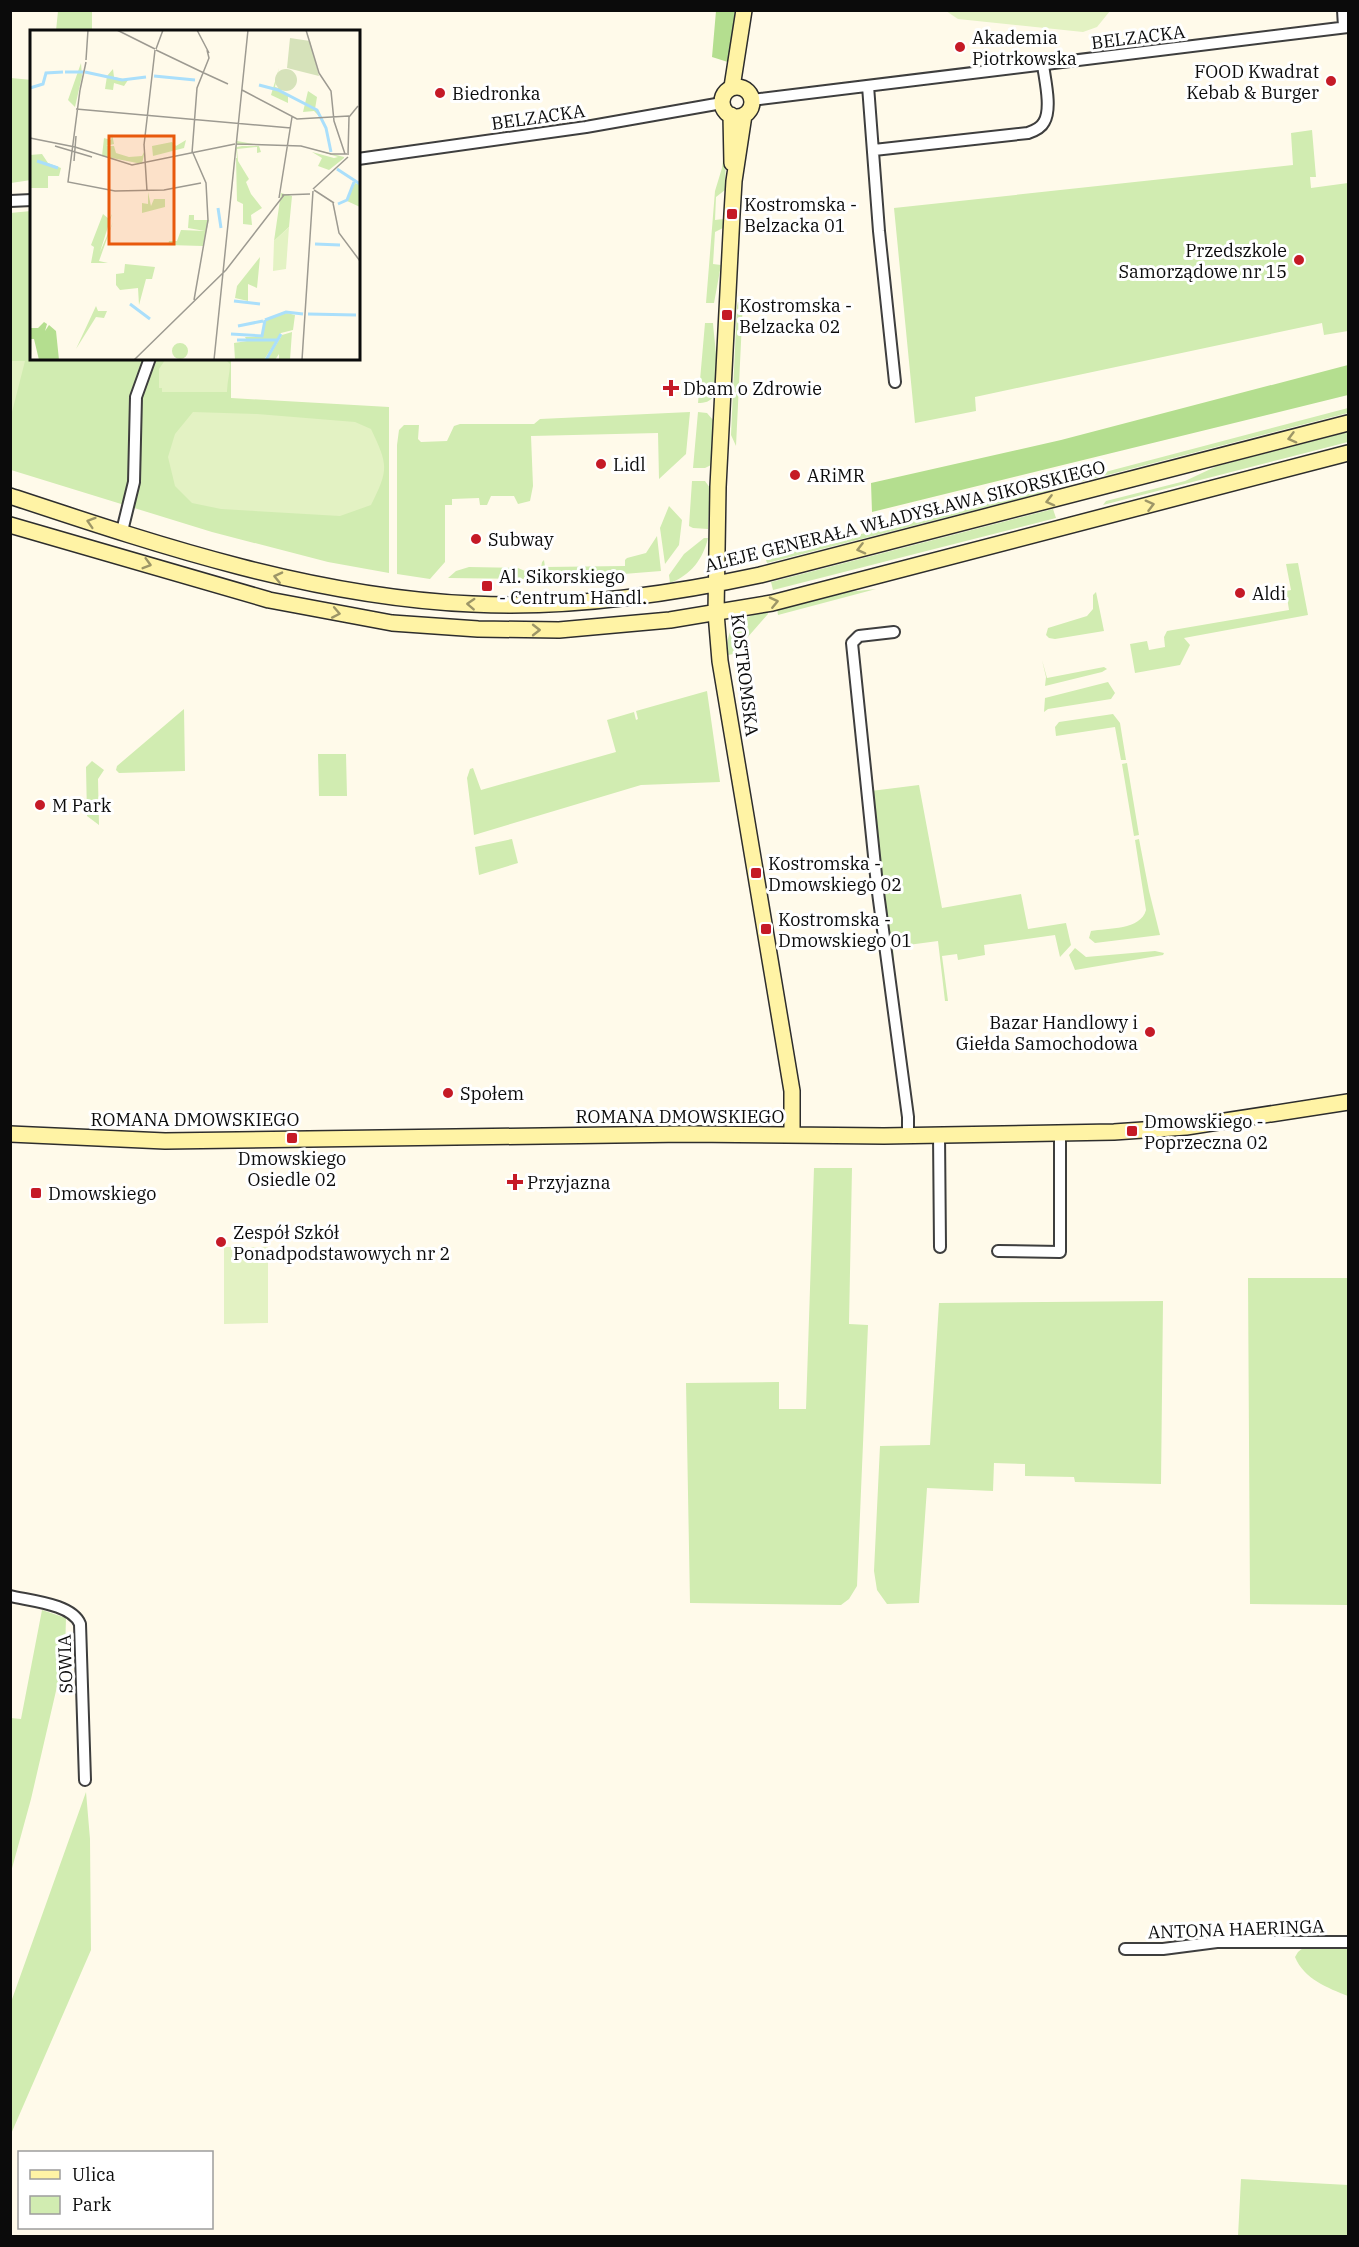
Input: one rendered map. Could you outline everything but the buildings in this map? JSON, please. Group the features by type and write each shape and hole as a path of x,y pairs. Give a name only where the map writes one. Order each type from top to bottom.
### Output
{"main road":[{"path":"743,14 743,92 750,110 732,111 724,94 743,92"},
{"name":"KOSTROMSKA","path":"732,111 730,147 734,181 718,487 716,613 720,662 792,1091 792,1135"},
{"name":"ALEJE GENERAŁA WŁADYSŁAWA SIKORSKIEGO","path":"10,496 273,576 350,591 417,600 528,605 615,598 717,584 1107,487 1348,423"},
{"path":"10,525 269,600 392,623 478,629 559,630 659,622 772,603 1348,453"},
{"path":"1094,520 1092,500 1095,495 1107,487"},
{"name":"ROMANA DMOWSKIEGO","path":"10,1134 155,1141 1156,1131 1348,1102"}],"street":[{"path":"1343,10 1346,27"},
{"name":"BELZACKA","path":"743,92 868,86 1346,27"},
{"path":"874,150 1028,133 1037,129 1044,123 1046,115 1047,96 1043,65"},
{"path":"868,86 876,208 895,382"},
{"name":"BELZACKA","path":"360,159 586,127 732,111"},
{"path":"10,201 30,200"},
{"path":"122,531 134,482 136,397 149,360"},
{"path":"894,632 860,636 852,643 864,769 908,1117 908,1135"},
{"path":"998,1251 1060,1252 1060,1133"},
{"path":"939,1134 940,1247"},
{"name":"SOWIA","path":"10,1596 70,1611 78,1618 85,1780"},
{"name":"ANTONA HAERINGA","path":"1125,1949 1163,1949 1217,1942 1348,1942"}],"green space":[{"path":"58,11 92,11 92,30 56,30"},
{"path":"716,11 735,11 731,63 712,57"},
{"path":"946,11 1110,11 1097,27 1083,32 958,19"},
{"path":"11,78 30,80 30,180 11,183"},
{"path":"1312,130 1316,177 1310,177 1311,188 1348,183 1348,331 1324,335 1322,323 975,397 976,411 915,423 894,208 1293,165 1291,133"},
{"path":"726,150 725,190 716,197 715,220 723,219 723,228 715,232 713,264 721,265 714,303 706,303 715,191"},
{"path":"30,211 30,360 231,360 231,398 389,407 389,573 328,562 212,532 11,470 10,213"},
{"path":"743,301 736,446 731,435 737,306 738,302"},
{"path":"705,323 713,323 717,380 713,397 707,402 698,403"},
{"path":"165,360 227,361 230,364 227,392 162,392 162,388 159,388 159,369"},
{"path":"10,361 25,361 11,416"},
{"path":"1348,365 1348,395 872,512 871,483 1061,440"},
{"path":"1348,408 1348,413 1057,488 1056,485"},
{"path":"193,412 257,414 355,422 371,429 377,441 384,467 381,483 371,505 340,516 221,509 192,503 175,486 168,457 175,434"},
{"path":"690,412 686,454 659,479 658,433 531,436 533,486 530,501 518,504 514,496 491,496 487,505 480,505 479,498 452,499 452,505 445,505 445,562 430,579 397,574 397,445 399,430 404,425 419,425 418,439 421,442 447,441 454,426 460,424 534,424 540,419"},
{"path":"698,412 707,413 713,420 711,465 705,468 693,468"},
{"path":"1348,432 1348,442 1103,505 1106,501 1185,481 1217,466"},
{"path":"692,481 705,481 710,488 708,529 689,526"},
{"path":"1048,487 1050,491 767,563 766,560 768,558"},
{"path":"669,506 682,520 679,545 665,564 660,528"},
{"path":"1053,509 1056,518 773,590 771,582"},
{"path":"657,536 661,571 548,580 541,568 544,560 545,567 625,566 627,558 646,553"},
{"path":"704,538 708,538 706,546 695,565 684,576 670,583 669,575 684,554"},
{"path":"1298,563 1308,615 1184,638 1190,645 1180,665 1135,673 1130,644 1147,641 1149,650 1165,647 1164,637 1167,631 1289,610 1286,591 1291,590 1286,564"},
{"path":"469,567 518,568 525,571 532,579 448,578 456,571"},
{"path":"876,589 778,615 777,609 847,592"},
{"path":"1096,592 1104,631 1055,639 1046,635 1048,628 1087,616 1093,609 1093,595"},
{"path":"767,611 768,614 733,654 728,655 729,636 736,624 749,616"},
{"path":"1042,660 1047,678 1104,667 1107,669 1045,686 1046,677"},
{"path":"1108,682 1115,693 1111,699 1048,709 1044,712 1045,698"},
{"path":"707,691 720,782 641,785 474,835 467,778 470,769 473,768 481,790 616,752 607,720 634,712 636,720 638,719 636,711"},
{"path":"184,709 185,771 119,773 116,770 117,766"},
{"path":"1113,714 1120,723 1126,760 1121,760 1115,727 1056,736 1055,727 1059,722"},
{"path":"318,754 346,754 347,796 319,796"},
{"path":"92,761 104,770 98,779 99,825 87,816 86,767"},
{"path":"1127,763 1139,835 1134,836 1122,764"},
{"path":"919,785 942,908 1021,894 1028,929 1066,923 1071,945 1060,957 1055,935 984,945 985,955 958,960 957,954 942,956 948,1001 945,1001 938,941 893,947 894,960 892,961 871,791"},
{"path":"512,839 518,863 479,875 475,847"},
{"path":"1139,839 1160,935 1095,943 1089,938 1091,931 1131,925 1143,917 1146,910 1135,840"},
{"path":"1075,948 1086,957 1155,951 1164,953 1075,970 1069,955"},
{"path":"814,1168 852,1168 849,1324 868,1325 857,1586 849,1599 841,1605 690,1603 686,1383 779,1382 779,1409 806,1409"},
{"path":"224,1247 268,1247 268,1323 224,1324"},
{"path":"1248,1278 1348,1278 1348,1605 1250,1604"},
{"path":"1163,1301 1161,1484 1075,1482 1074,1477 1025,1476 1025,1464 994,1463 993,1491 927,1488 919,1603 887,1604 877,1590 874,1571 880,1446 930,1445 939,1303"},
{"path":"42,1610 66,1618 65,1652 31,1799 11,1872 11,1718 21,1719"},
{"path":"86,1792 90,1839 91,1950 11,2134 11,2002"},
{"path":"1303,1948 1348,1949 1348,1996 1317,1982 1304,1971 1295,1957"},
{"path":"1241,2179 1348,2185 1348,2236 1238,2236"}],"place":[{"name":"Akademia Piotrkowska","path":"960,47"},
{"name":"FOOD Kwadrat Kebab & Burger","path":"1331,81"},
{"name":"Biedronka","path":"440,93"},
{"name":"Kostromska - Belzacka 01","path":"732,214"},
{"name":"Przedszkole Samorządowe nr 15","path":"1299,260"},
{"name":"Kostromska - Belzacka 02","path":"727,315"},
{"name":"Dbam o Zdrowie","path":"671,388"},
{"name":"Lidl","path":"601,464"},
{"name":"ARiMR","path":"795,475"},
{"name":"Subway","path":"476,539"},
{"name":"Al. Sikorskiego - Centrum Handl.","path":"487,586"},
{"name":"Aldi","path":"1240,593"},
{"name":"M Park","path":"40,805"},
{"name":"Kostromska - Dmowskiego 02","path":"756,873"},
{"name":"Kostromska - Dmowskiego 01","path":"766,929"},
{"name":"Bazar Handlowy i Giełda Samochodowa","path":"1150,1032"},
{"name":"Społem","path":"448,1093"},
{"name":"Dmowskiego - Poprzeczna 02","path":"1132,1131"},
{"name":"Dmowskiego Osiedle 02","path":"292,1138"},
{"name":"Przyjazna","path":"515,1182"},
{"name":"Dmowskiego","path":"36,1193"},
{"name":"Zespół Szkół Ponadpodstawowych nr 2","path":"221,1242"}]}
